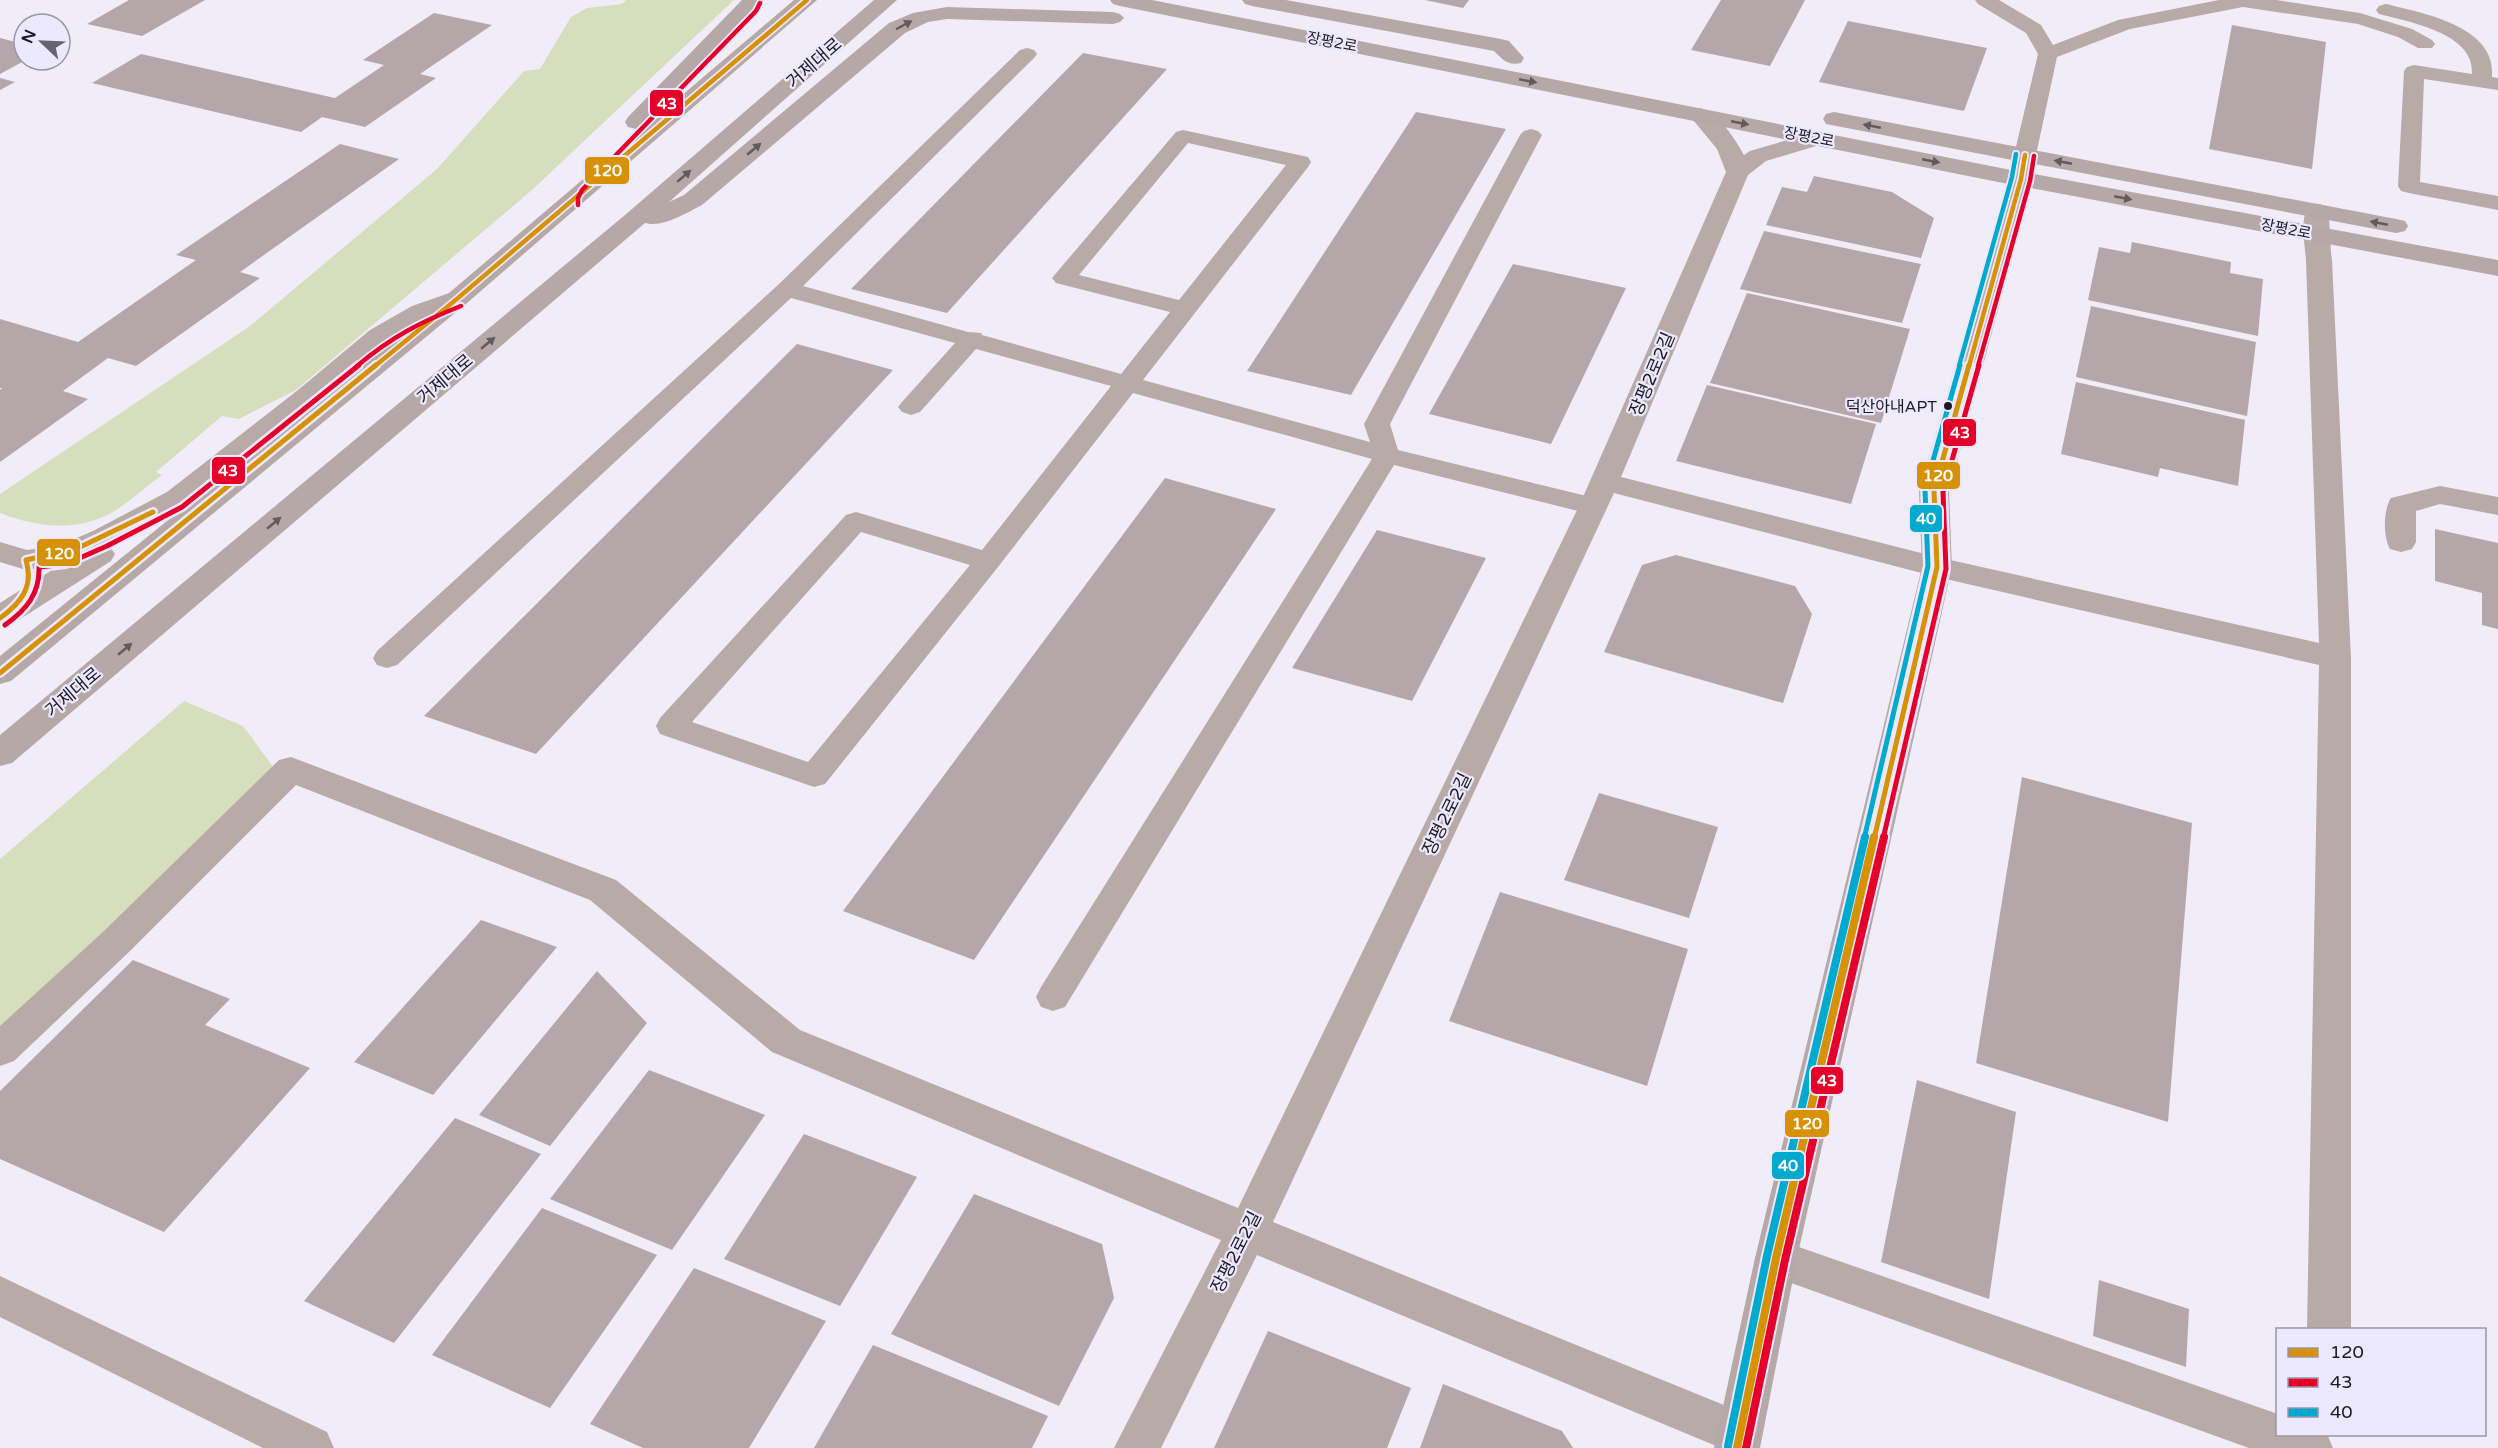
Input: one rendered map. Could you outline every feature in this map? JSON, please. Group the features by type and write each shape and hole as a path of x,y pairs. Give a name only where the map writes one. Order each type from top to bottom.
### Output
{"street":[{"path":"569,205 568,196 574,184 750,5 752,0"},
{"path":"0,672 458,298 807,0"},
{"name":"거제대로","path":"0,754 634,220 886,0"},
{"path":"1016,0 1117,9"},
{"name":"장평2로","path":"1198,0 1505,67 1700,115 1818,138 2023,167 2317,223 2498,267"},
{"path":"1252,0 1501,46 1505,67"},
{"path":"634,220 666,213 693,200 897,28 926,14 1117,9"},
{"name":"장평2로","path":"1117,9 1721,97"},
{"path":"1700,115 1729,146 1735,156 1738,172 1758,156 1818,138"},
{"name":"장평2로","path":"1814,115 2023,167"},
{"path":"0,1050 117,941 291,770 603,890 786,1041 1247,1232 1739,1441 1776,1258 1938,567 1934,491 2023,167"},
{"name":"장평2로2길","path":"1137,1448 1247,1232 1600,494 1738,172"},
{"path":"2317,223 2335,658 2329,1328"},
{"name":"장평2로","path":"2317,223 2419,230"},
{"path":"3,616 135,530 177,499 308,396 379,336 421,312 458,298"},
{"path":"1600,494 1938,567 2335,658"},
{"path":"2401,542 2401,505 2440,495 2498,506"},
{"path":"13,556 45,559 63,555 104,538 177,499"},
{"path":"3,616 24,598 31,582 32,570 13,556"},
{"path":"1776,1258 2276,1436"},
{"path":"0,1296 311,1448"},
{"path":"2276,1436 2310,1448"}],"lane":[{"path":"1985,0 2034,29 2048,54 2023,167"},
{"path":"2048,54 2125,24 2245,0 2380,22 2406,32 2425,44"},
{"path":"2334,0 2431,21 2472,44 2483,63 2490,82 2414,71 2409,186 2498,203"},
{"path":"387,658 787,289 1027,54"},
{"path":"1053,997 1387,455 1377,424 1531,135"},
{"path":"988,561 856,521 671,726 814,776 988,561 1300,162 1183,136 1064,278 1185,309"},
{"path":"787,289 972,338 1387,455 1600,494"},
{"path":"912,407 972,338"}],"green space":[{"path":"626,0 734,0 532,190 296,390 239,419 222,416 156,472 162,475 105,516 66,526 39,524 0,513 0,494 250,326 437,169 524,71 540,69 571,17 587,8 622,4"},
{"path":"184,701 243,726 274,768 0,1034 0,859"}],"building":[{"path":"129,0 205,0 142,36 87,24"},
{"path":"1425,0 1469,0 1463,8"},
{"path":"1721,0 1805,0 1770,66 1691,50"},
{"path":"434,13 492,25 420,74 436,78 365,127 322,117 301,132 92,83 141,54 335,98 384,65 363,60"},
{"path":"1848,21 1987,48 1964,111 1819,82"},
{"path":"2232,25 2326,42 2312,169 2209,149"},
{"path":"0,38 12,41 12,68 0,74"},
{"path":"1083,53 1167,69 947,313 851,289"},
{"path":"0,78 15,82 0,90"},
{"path":"1416,112 1506,129 1351,395 1247,371"},
{"path":"340,144 399,159 240,272 260,278 136,366 108,358 63,391 88,399 0,462 0,390 2,388 0,388 0,319 78,342 196,260 176,255"},
{"path":"1814,176 1892,192 1934,218 1921,258 1766,225 1782,187 1807,192"},
{"path":"1764,231 1921,264 1902,323 1740,289"},
{"path":"2132,242 2231,262 2230,273 2263,279 2258,336 2088,300 2099,247 2130,253"},
{"path":"1513,264 1626,288 1551,444 1429,414"},
{"path":"1747,293 1910,329 1881,423 1710,383"},
{"path":"2091,306 2256,342 2247,416 2076,377"},
{"path":"797,344 893,370 536,754 424,716"},
{"path":"2076,382 2245,420 2238,486 2160,468 2158,477 2061,454"},
{"path":"1707,385 1876,424 1851,504 1676,461"},
{"path":"1165,478 1276,509 974,960 843,911"},
{"path":"2435,529 2498,543 2498,629 2482,625 2482,593 2435,581"},
{"path":"1377,530 1486,558 1412,701 1292,668"},
{"path":"1676,555 1795,586 1812,614 1783,703 1604,652 1642,565"},
{"path":"2022,777 2192,823 2168,1122 1976,1063"},
{"path":"1599,793 1718,827 1689,918 1564,880"},
{"path":"1500,892 1688,949 1647,1086 1449,1021"},
{"path":"481,920 557,947 433,1095 354,1062"},
{"path":"133,960 230,999 205,1025 310,1068 164,1232 0,1159 0,1091"},
{"path":"597,971 647,1023 550,1146 479,1115"},
{"path":"649,1070 765,1115 672,1250 550,1199"},
{"path":"1917,1080 2016,1112 1989,1299 1881,1262"},
{"path":"455,1118 541,1154 394,1343 304,1301"},
{"path":"804,1134 917,1177 840,1306 724,1259"},
{"path":"974,1194 1102,1244 1114,1298 1059,1406 891,1334"},
{"path":"542,1208 657,1255 550,1408 432,1355"},
{"path":"694,1268 826,1321 749,1448 643,1448 590,1424"},
{"path":"2099,1280 2189,1309 2186,1367 2093,1336"},
{"path":"1268,1331 1411,1388 1387,1448 1214,1448"},
{"path":"873,1345 1048,1416 1032,1448 814,1448"},
{"path":"1443,1384 1562,1431 1573,1448 1420,1448"}],"transit line":[{"name":"120","path":"0,673 458,298 807,0"},
{"name":"43","path":"578,205 578,198 582,190 756,11 760,3"},
{"name":"40","path":"1728,1446 1767,1256 1928,566 1925,489 2012,177 2016,154"},
{"name":"120","path":"1737,1448 1776,1258 1937,567 1934,491 2021,179 2025,155"},
{"name":"43","path":"1746,1448 1785,1260 1946,569 1943,492 2030,181 2034,156"},
{"name":"43","path":"5,625 20,614 31,601 38,585 39,567 66,564 107,546 182,507 314,403 384,343 425,320 461,306"},
{"name":"120","path":"0,618 25,594 30,578 26,560 76,549 153,512"}],"place":[{"name":"덕산아내APT","path":"1948,406"}]}
